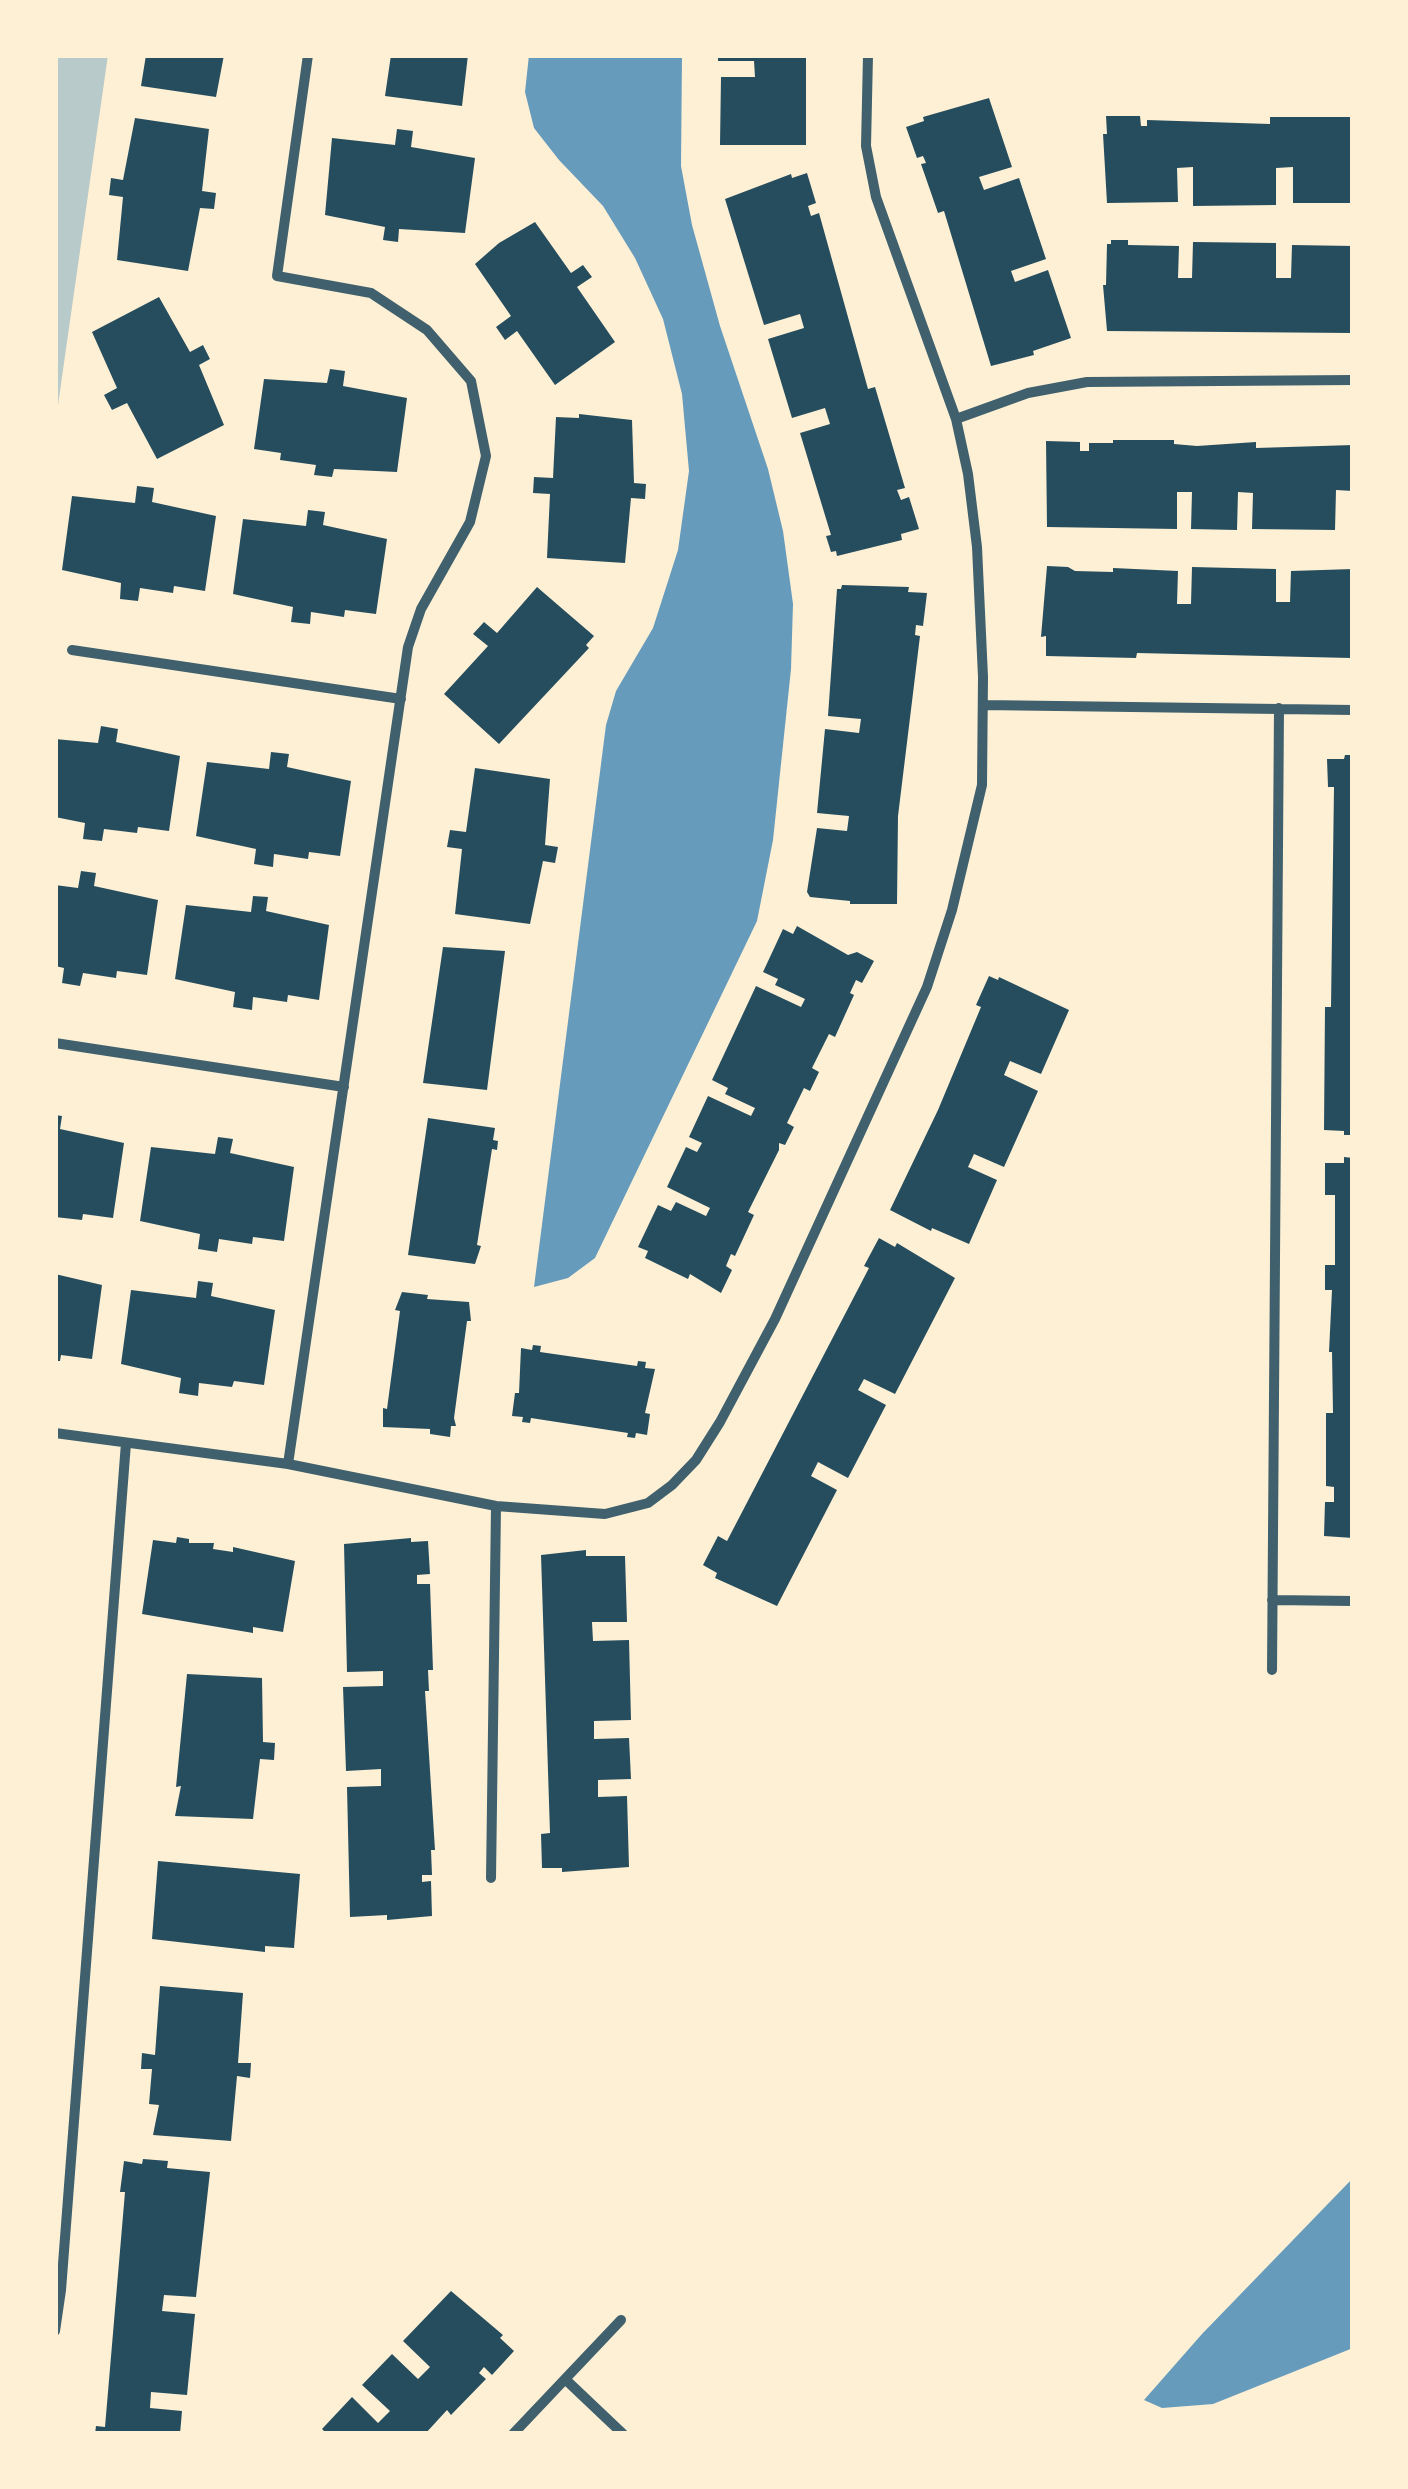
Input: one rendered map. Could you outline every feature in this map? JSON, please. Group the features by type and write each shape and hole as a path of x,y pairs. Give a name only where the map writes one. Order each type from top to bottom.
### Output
{"street":[{"path":"288,1464 408,647 420,609 470,522 486,456 471,382 427,330 371,293 277,276 308,55"},
{"path":"55,1433 288,1464 496,1506 605,1514 648,1504 672,1485 696,1460 720,1422 776,1319 927,987 952,910 982,785 983,705 976,547 968,474 956,419 876,197 866,146 868,55"},
{"path":"956,419 1028,393 1088,382 1353,380"},
{"path":"72,650 400,699"},
{"path":"983,705 1353,710"},
{"path":"1272,1670 1279,708"},
{"path":"55,1043 344,1088"},
{"path":"55,2332 62,2290 126,1443"},
{"path":"491,1878 496,1506"},
{"path":"1272,1600 1353,1601"},
{"path":"513,2434 621,2320"},
{"path":"565,2379 623,2434"}],"shaded area":[{"path":"55,55 108,55 55,426"}],"water":[{"path":"529,55 682,55 681,166 692,225 720,326 768,469 783,531 793,604 791,669 773,840 757,921 595,1258 568,1278 534,1287 606,725 616,691 653,628 678,550 689,471 682,394 663,319 635,258 603,206 534,128 525,92"},
{"path":"1353,2178 1353,2348 1213,2404 1162,2408 1144,2400 1202,2334"}],"building":[{"path":"146,55 224,55 216,97 141,86"},
{"path":"391,55 468,55 462,106 385,96"},
{"path":"718,55 806,55 806,145 720,145 721,77 755,77 754,61 718,61"},
{"path":"989,98 1012,167 979,177 984,190 1019,178 1046,259 1011,271 1015,282 1048,270 1071,338 1033,351 1034,355 991,366 944,211 938,213 921,164 926,163 923,156 917,158 906,127 924,121 923,117"},
{"path":"1106,116 1140,116 1141,126 1147,126 1147,120 1270,124 1270,117 1353,117 1353,203 1293,203 1293,167 1276,168 1276,205 1193,206 1193,167 1177,168 1178,202 1107,203 1103,134 1107,134"},
{"path":"135,118 209,129 202,191 216,193 214,209 200,208 188,271 117,260 123,197 109,195 111,178 123,180"},
{"path":"397,129 413,131 411,147 475,158 465,233 399,229 398,242 383,240 385,227 325,215 332,138 395,145"},
{"path":"807,173 816,203 808,206 811,216 819,213 868,389 875,387 905,488 897,490 901,500 909,497 919,529 901,534 902,540 837,556 836,551 831,552 826,536 831,535 800,433 830,424 825,408 792,418 768,339 804,328 800,314 764,325 725,199 791,174 792,178"},
{"path":"535,222 571,273 583,265 592,277 577,287 615,342 555,385 517,331 505,340 496,327 511,316 475,264 499,243"},
{"path":"1111,240 1128,240 1128,245 1179,246 1178,278 1192,278 1193,242 1276,243 1276,278 1291,278 1292,245 1353,246 1353,333 1107,331 1103,285 1107,244"},
{"path":"159,297 190,352 203,345 210,359 199,365 224,425 157,459 127,403 112,410 104,395 117,388 92,332"},
{"path":"330,369 345,371 343,386 407,398 397,472 334,469 332,477 314,475 316,465 280,460 281,453 254,449 264,379 327,383"},
{"path":"579,414 632,420 634,483 646,484 645,499 631,498 625,563 547,558 550,494 533,493 534,477 553,478 556,417 579,418"},
{"path":"1174,440 1174,444 1197,446 1256,442 1256,448 1353,445 1353,491 1336,490 1335,530 1252,529 1253,493 1238,492 1237,530 1191,529 1192,492 1177,492 1177,529 1047,527 1046,441 1080,442 1080,451 1089,451 1089,443"},
{"path":"137,486 154,488 152,502 216,516 205,591 174,586 173,593 140,588 138,601 120,599 121,583 62,570 72,496 135,503"},
{"path":"308,510 325,512 323,525 387,539 376,614 345,610 344,617 311,612 310,624 291,622 293,607 233,594 243,519 306,526"},
{"path":"1047,566 1075,571 1178,571 1177,604 1191,604 1192,567 1276,569 1276,602 1290,602 1291,571 1353,569 1351,658 1137,653 1136,658 1046,656 1046,636 1041,637"},
{"path":"842,585 909,587 908,592 927,593 923,626 916,625 915,635 920,636 898,816 897,904 850,904 810,897 807,892 817,828 847,831 849,816 817,813 825,729 859,733 861,719 828,716 837,589"},
{"path":"537,587 594,636 586,645 589,648 499,744 444,694 488,646 473,634 484,622 497,633"},
{"path":"101,726 118,729 116,742 180,756 169,831 138,827 137,833 104,829 102,841 83,839 85,823 55,817 55,739 98,743"},
{"path":"271,752 289,754 287,767 351,781 340,856 309,852 308,859 274,854 273,867 254,864 256,849 196,836 207,762 269,769"},
{"path":"1345,755 1353,755 1353,1135 1324,1130 1325,1007 1331,1007 1334,787 1328,787 1327,759 1344,759"},
{"path":"475,768 550,779 545,845 558,847 555,863 543,861 530,924 455,914 462,849 447,847 450,830 466,832"},
{"path":"81,871 96,873 94,886 158,900 147,975 117,971 116,978 83,973 80,986 62,983 64,968 55,966 55,885 78,888"},
{"path":"253,896 268,897 266,911 329,925 319,1000 288,995 287,1002 253,997 252,1010 233,1007 235,992 175,979 186,905 251,912"},
{"path":"797,926 848,955 857,952 874,961 862,983 856,980 850,993 854,995 835,1037 829,1034 812,1068 819,1072 810,1091 804,1088 787,1123 794,1127 785,1145 779,1143 748,1212 754,1215 735,1256 731,1254 726,1266 732,1270 721,1293 690,1274 688,1279 645,1258 648,1251 638,1247 658,1205 671,1211 676,1202 706,1216 710,1208 667,1187 686,1147 697,1152 702,1143 689,1137 708,1096 751,1116 755,1108 725,1094 728,1088 712,1080 756,986 801,1007 805,999 775,985 778,979 763,972 783,929 793,934"},
{"path":"443,947 505,951 487,1090 423,1083"},
{"path":"989,976 1069,1010 1041,1074 1010,1061 1004,1075 1038,1091 1004,1167 974,1154 968,1167 997,1180 969,1244 932,1228 931,1231 890,1210 938,1110 981,1007 976,1005"},
{"path":"55,1115 62,1116 60,1129 124,1143 113,1218 83,1214 82,1220 55,1217"},
{"path":"428,1118 495,1128 493,1140 498,1141 497,1150 492,1149 477,1245 481,1246 475,1264 408,1255"},
{"path":"218,1137 233,1139 230,1153 294,1167 284,1241 253,1237 252,1244 219,1239 217,1252 198,1249 200,1234 140,1221 151,1147 215,1154"},
{"path":"1344,1157 1353,1158 1353,1538 1324,1536 1325,1502 1334,1502 1334,1487 1326,1486 1326,1413 1333,1413 1329,1352 1332,1290 1325,1290 1325,1265 1335,1265 1335,1195 1325,1195 1325,1163 1344,1163"},
{"path":"879,1238 895,1247 897,1243 955,1278 895,1394 864,1379 858,1390 886,1405 848,1478 818,1462 811,1476 837,1490 777,1606 715,1578 717,1573 703,1565 718,1536 727,1541 869,1268 864,1266"},
{"path":"55,1274 102,1285 92,1359 61,1355 60,1361 55,1361"},
{"path":"198,1281 213,1283 211,1296 275,1310 264,1385 234,1381 232,1387 199,1383 198,1396 179,1393 181,1378 121,1364 131,1290 196,1298"},
{"path":"402,1292 428,1295 427,1299 469,1302 471,1321 467,1321 456,1426 451,1426 450,1437 430,1434 430,1429 383,1427 400,1311 395,1310"},
{"path":"533,1345 541,1346 540,1352 637,1366 638,1361 646,1362 645,1368 655,1369 645,1413 650,1414 647,1435 636,1433 635,1438 627,1437 628,1433 531,1418 530,1423 522,1422 523,1417 512,1416 515,1393 519,1393 521,1348 532,1350"},
{"path":"177,1537 189,1539 189,1543 214,1543 213,1549 233,1552 233,1547 295,1561 283,1632 253,1627 253,1633 142,1614 153,1540 176,1543"},
{"path":"411,1538 411,1542 428,1541 430,1574 417,1575 417,1584 430,1584 433,1670 428,1670 429,1691 425,1691 435,1850 431,1850 432,1875 422,1875 422,1882 431,1881 432,1916 387,1920 387,1915 350,1917 347,1787 381,1786 381,1769 346,1771 343,1687 383,1686 383,1671 347,1672 344,1544"},
{"path":"586,1550 586,1556 625,1556 627,1622 592,1622 593,1641 629,1640 631,1720 594,1721 594,1739 629,1738 631,1779 598,1780 598,1797 627,1796 629,1867 562,1872 562,1868 542,1868 541,1834 550,1833 541,1555"},
{"path":"187,1674 262,1678 263,1742 275,1743 274,1760 260,1759 253,1819 175,1816 181,1786 176,1787"},
{"path":"158,1861 300,1874 294,1948 265,1946 265,1952 152,1939"},
{"path":"160,1986 243,1993 238,2063 251,2063 250,2078 237,2076 231,2141 153,2135 159,2105 149,2104 152,2069 141,2069 142,2053 155,2055"},
{"path":"143,2159 168,2161 167,2168 210,2172 196,2297 164,2295 162,2311 195,2314 187,2395 151,2392 150,2408 182,2411 180,2434 95,2434 96,2426 105,2427 125,2192 120,2192 124,2161 142,2164"},
{"path":"451,2291 503,2335 500,2338 514,2351 492,2375 484,2367 479,2373 486,2379 451,2415 447,2410 425,2434 327,2434 322,2429 352,2397 378,2423 390,2411 362,2385 392,2354 418,2379 430,2367 403,2341"}]}
